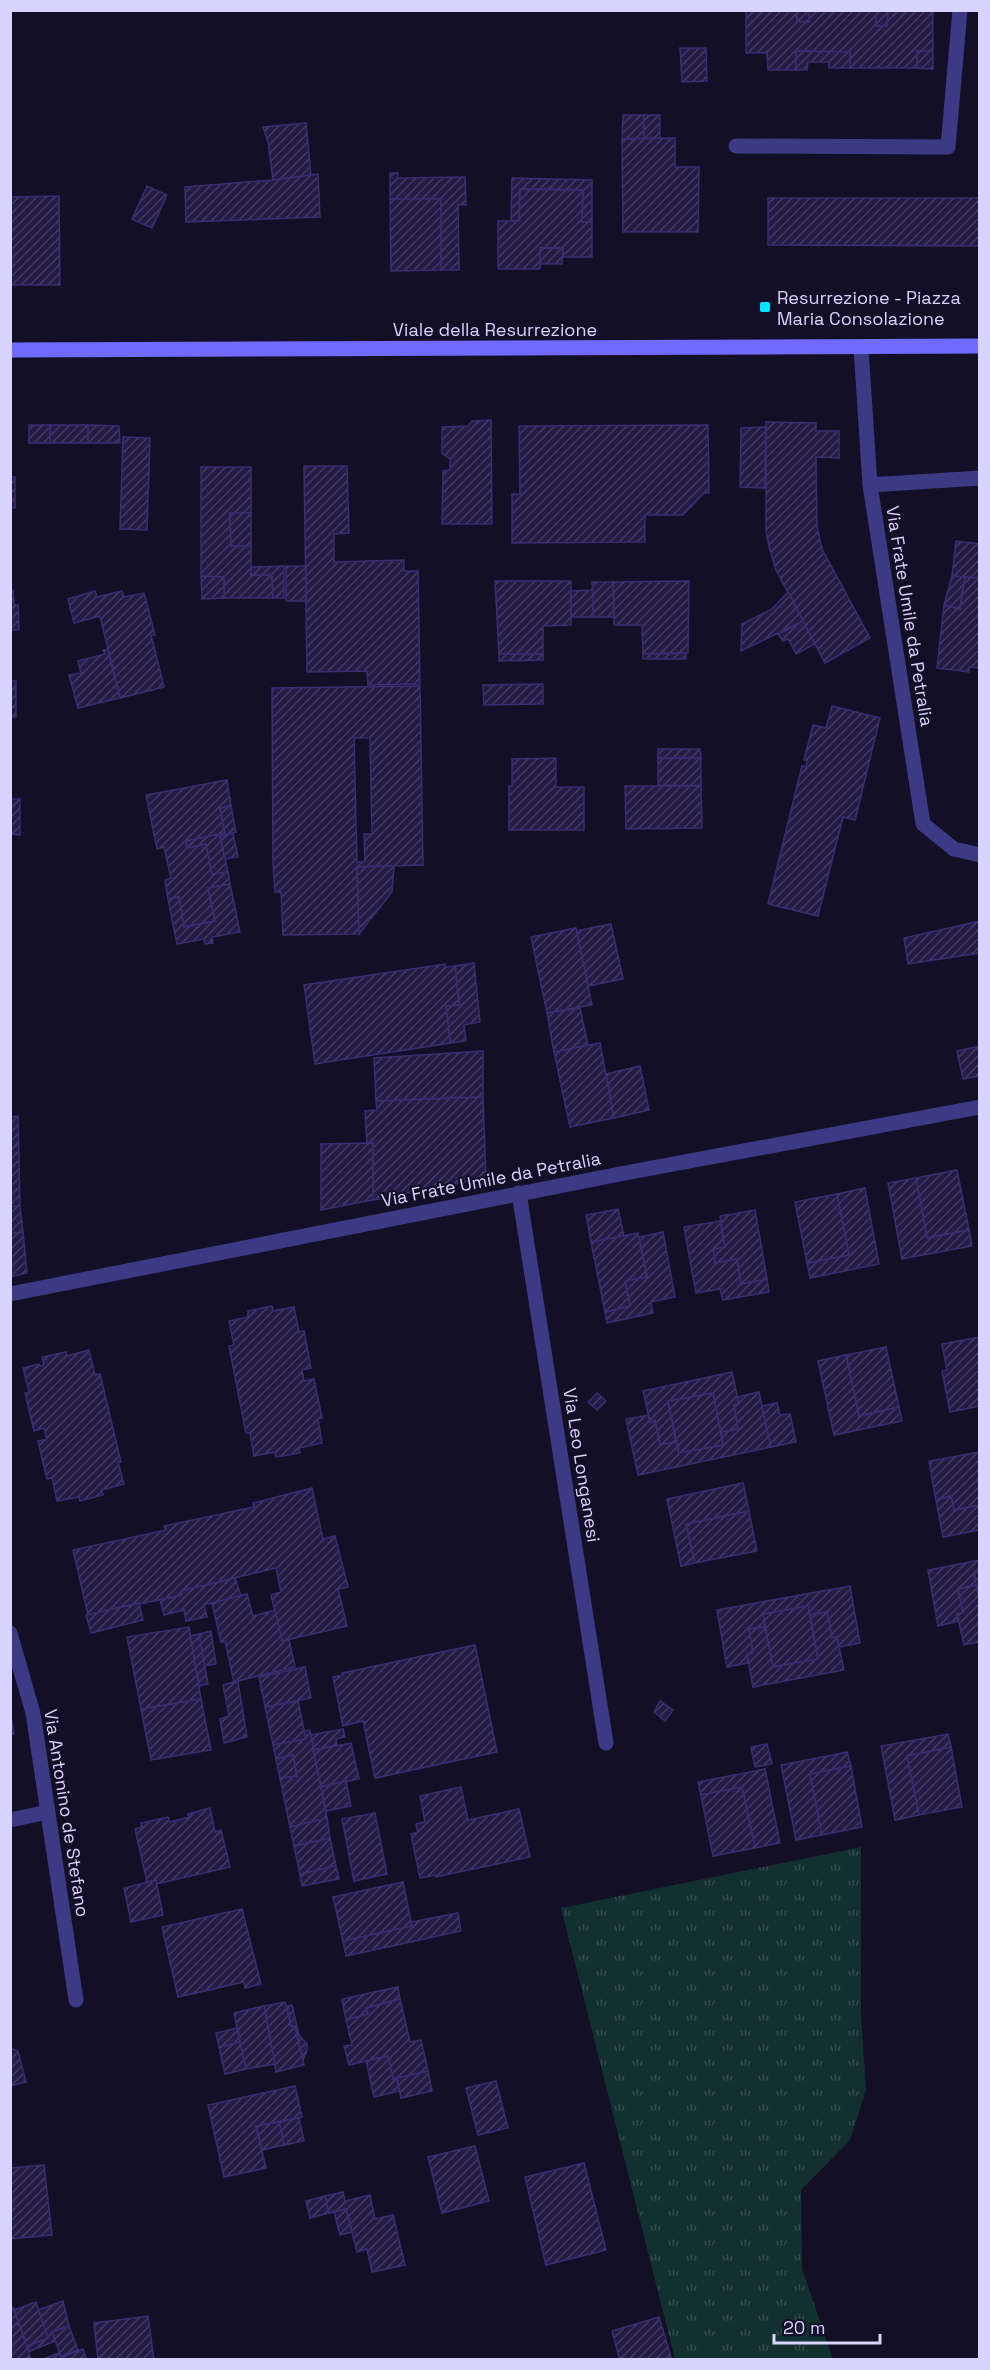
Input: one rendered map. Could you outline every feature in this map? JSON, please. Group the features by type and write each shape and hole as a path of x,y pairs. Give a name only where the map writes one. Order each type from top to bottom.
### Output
{"street":[{"path":"736,146 948,147 960,10"},
{"name":"Viale della Resurrezione","path":"10,350 980,346"},
{"name":"Via Frate Umile da Petralia","path":"861,348 870,485 923,824 954,849 980,855"},
{"path":"870,485 980,478"},
{"name":"Via Frate Umile da Petralia","path":"10,1294 519,1193 980,1107"},
{"name":"Via Leo Longanesi","path":"519,1193 606,1743"},
{"name":"Via Antonino de Stefano","path":"10,1633 33,1713 76,2000"},
{"path":"10,1820 48,1812"}],"green space":[{"path":"861,1847 861,2015 866,2090 850,2140 801,2190 802,2269 833,2359 675,2359 561,1908"}],"building":[{"path":"746,10 797,10 797,21 809,22 809,10 876,10 876,26 887,26 888,10 933,10 933,51 917,51 917,68 850,68 850,52 796,51 796,70 768,70 767,53 746,53"},
{"path":"797,10 809,10 809,22 797,21"},
{"path":"876,10 888,10 887,26 876,26"},
{"path":"680,48 706,48 707,81 682,82"},
{"path":"796,51 850,52 850,68 829,68 829,62 808,62 807,70 796,70"},
{"path":"917,51 933,51 933,69 917,68"},
{"path":"623,115 644,115 644,139 622,139"},
{"path":"644,115 660,115 660,139 644,139"},
{"path":"306,123 311,175 273,180 268,142 263,127"},
{"path":"675,138 675,167 699,167 698,232 623,232 622,139"},
{"path":"390,173 398,173 398,178 465,177 466,205 458,205 459,270 441,270 441,199 390,199"},
{"path":"318,174 320,217 186,222 185,187"},
{"path":"512,178 592,180 592,222 582,222 583,190 520,189 519,221 511,221"},
{"path":"147,186 167,195 152,228 132,219"},
{"path":"520,189 583,190 582,222 592,222 592,257 563,257 563,248 540,248 540,269 498,269 498,221 519,221"},
{"path":"59,196 60,285 10,285 10,197"},
{"path":"768,198 979,198 979,246 768,245"},
{"path":"390,199 441,199 441,270 391,271"},
{"path":"540,248 563,248 562,264 540,264"},
{"path":"491,420 492,524 442,524 443,471 450,470 450,459 442,453 442,427 468,426 472,421"},
{"path":"766,422 816,423 816,431 839,431 839,458 816,457 817,527 822,549 870,638 825,663 776,570 769,547 766,530"},
{"path":"29,425 50,425 50,443 29,443"},
{"path":"50,425 88,425 88,443 50,443"},
{"path":"88,425 119,426 120,443 88,443"},
{"path":"708,425 709,493 704,493 683,515 645,515 645,542 512,543 512,494 520,494 519,426"},
{"path":"766,427 765,488 740,487 741,428"},
{"path":"123,437 150,438 147,530 120,529"},
{"path":"304,466 347,466 349,533 334,534 334,562 404,560 404,571 418,571 420,684 368,685 367,671 307,672"},
{"path":"201,467 251,467 251,513 230,513 231,546 251,546 251,575 272,575 273,598 224,598 224,577 201,576"},
{"path":"10,477 15,477 15,508 10,508"},
{"path":"230,513 251,513 251,546 231,546"},
{"path":"956,541 980,544 980,578 952,576"},
{"path":"284,566 284,598 273,598 272,575 251,575 251,567"},
{"path":"286,566 306,566 306,601 286,601"},
{"path":"201,576 224,577 224,598 202,599"},
{"path":"952,576 965,577 960,609 944,605"},
{"path":"965,577 980,578 980,668 969,667 969,672 937,668 944,605 960,609"},
{"path":"495,581 571,581 571,625 543,626 543,654 499,654"},
{"path":"689,581 688,653 643,654 642,625 614,625 613,582"},
{"path":"592,582 613,582 614,617 593,617"},
{"path":"10,590 13,590 14,605 18,605 19,630 10,630"},
{"path":"593,590 593,617 571,617 571,591"},
{"path":"95,591 97,597 122,591 124,597 144,593 155,635 151,635 164,687 120,698 100,616 74,623 68,599"},
{"path":"788,592 803,621 741,651 742,624 772,609"},
{"path":"803,621 815,644 796,654 788,639 783,641 778,634"},
{"path":"108,649 120,698 78,708 69,675 81,673 78,661 105,654 103,650"},
{"path":"686,653 686,659 643,659 643,654"},
{"path":"499,654 543,654 543,660 499,661"},
{"path":"10,656 11,681 16,681 16,717 10,717"},
{"path":"543,684 543,704 484,705 483,685"},
{"path":"420,686 423,865 357,867 359,934 283,935 281,892 275,892 273,863 272,688","holes":["354,738 370,738 372,834 364,834 365,862 357,862"]},
{"path":"832,706 880,718 855,820 843,817 818,916 768,904 802,766 806,767 807,760 804,760 813,725 826,728"},
{"path":"658,749 700,749 701,758 658,758"},
{"path":"556,758 556,787 584,787 584,830 509,830 509,786 512,786 512,759"},
{"path":"658,758 701,758 701,786 658,785"},
{"path":"227,780 231,806 220,808 225,833 186,841 187,848 206,844 212,874 228,872 230,884 208,888 215,921 184,927 179,897 168,899 165,880 171,878 164,847 157,849 146,795"},
{"path":"625,786 701,786 702,828 626,829"},
{"path":"10,799 20,799 20,835 10,834"},
{"path":"231,806 236,832 220,836 228,872 212,874 206,844 187,848 186,841 225,833 220,808"},
{"path":"233,833 238,857 225,859 220,836"},
{"path":"394,866 392,892 359,934 357,867"},
{"path":"230,884 240,932 212,937 213,943 205,944 204,939 177,944 168,899 179,897 184,927 215,921 208,888"},
{"path":"980,921 980,953 908,964 904,938"},
{"path":"611,924 623,979 588,986 576,931"},
{"path":"576,928 592,1005 547,1013 531,937"},
{"path":"474,963 480,1022 464,1025 466,1041 450,1043 446,1006 459,1005 455,966"},
{"path":"445,964 445,967 455,966 459,1005 446,1006 450,1043 315,1064 304,985"},
{"path":"580,1008 588,1045 554,1052 547,1013"},
{"path":"600,1043 614,1118 570,1127 554,1052"},
{"path":"980,1046 980,1076 963,1079 957,1051"},
{"path":"483,1051 483,1097 376,1101 374,1058"},
{"path":"640,1066 649,1110 614,1118 606,1074"},
{"path":"483,1097 486,1178 373,1200 373,1143 367,1143 365,1111 377,1110 376,1101"},
{"path":"18,1116 20,1206 10,1207 10,1117"},
{"path":"373,1143 373,1200 321,1210 321,1144"},
{"path":"957,1170 969,1230 927,1238 916,1178"},
{"path":"916,1178 927,1238 969,1230 972,1246 902,1259 888,1183"},
{"path":"865,1188 879,1264 810,1278 807,1263 849,1255 837,1194"},
{"path":"837,1194 849,1255 807,1263 795,1202"},
{"path":"20,1206 23,1232 10,1234 10,1207"},
{"path":"618,1209 624,1236 591,1242 586,1215"},
{"path":"755,1210 767,1279 741,1284 737,1259 715,1263 713,1249 725,1247 720,1216"},
{"path":"720,1221 725,1247 713,1249 715,1263 737,1259 741,1284 767,1279 769,1292 723,1300 720,1289 696,1293 684,1227"},
{"path":"23,1232 27,1273 10,1277 10,1234"},
{"path":"663,1232 675,1297 651,1302 653,1313 607,1323 605,1312 630,1306 625,1281 647,1277 639,1237"},
{"path":"638,1233 647,1277 625,1281 630,1306 605,1312 591,1242"},
{"path":"272,1306 273,1311 294,1307 299,1332 304,1331 311,1368 302,1370 304,1381 314,1379 322,1418 318,1419 322,1443 299,1448 300,1453 276,1457 275,1452 254,1456 250,1433 246,1433 229,1346 234,1345 229,1321 248,1317 248,1311"},
{"path":"980,1337 980,1406 950,1412 942,1371 947,1370 942,1344"},
{"path":"886,1347 899,1407 859,1416 846,1355"},
{"path":"89,1350 95,1375 100,1374 124,1484 102,1490 103,1495 80,1501 79,1497 57,1501 52,1478 47,1479 38,1441 47,1439 44,1428 34,1431 25,1393 29,1392 23,1368 44,1365 42,1357 66,1352 67,1356"},
{"path":"846,1355 859,1416 899,1407 902,1421 834,1435 818,1361"},
{"path":"732,1372 739,1404 734,1405 738,1429 721,1432 713,1393 668,1401 676,1442 660,1445 655,1421 650,1422 643,1391"},
{"path":"759,1392 771,1447 638,1475 626,1419 648,1415 650,1422 655,1421 660,1445 676,1442 679,1453 723,1445 721,1432 738,1429 734,1405 739,1404 737,1397"},
{"path":"597,1393 606,1401 597,1410 588,1402"},
{"path":"713,1393 723,1445 679,1453 668,1401"},
{"path":"777,1403 780,1415 790,1414 796,1442 771,1447 762,1406"},
{"path":"980,1452 980,1505 954,1510 951,1496 936,1500 929,1461"},
{"path":"743,1483 749,1511 686,1524 695,1563 681,1566 667,1499"},
{"path":"312,1488 323,1539 335,1536 348,1587 338,1589 347,1626 282,1641 271,1595 281,1592 276,1568 181,1591 182,1595 88,1615 73,1550 166,1530 164,1526 254,1507 253,1503"},
{"path":"951,1496 954,1510 980,1505 980,1530 943,1537 936,1500"},
{"path":"749,1511 757,1551 695,1563 686,1524"},
{"path":"980,1560 980,1572 974,1573 976,1585 958,1589 963,1613 957,1614 959,1621 938,1626 928,1570"},
{"path":"980,1572 980,1604 974,1573"},
{"path":"235,1578 241,1596 204,1605 207,1617 186,1621 184,1610 164,1615 160,1600 182,1595 181,1591"},
{"path":"976,1585 980,1604 980,1642 964,1645 957,1614 963,1613 958,1589"},
{"path":"850,1586 860,1643 839,1647 837,1637 832,1638 827,1612 810,1615 808,1606 763,1614 765,1627 749,1629 753,1653 747,1654 748,1663 727,1667 717,1610"},
{"path":"247,1594 253,1616 275,1610 282,1641 289,1640 295,1667 234,1682 225,1641 221,1642 212,1603"},
{"path":"139,1603 143,1620 91,1633 86,1615"},
{"path":"808,1606 818,1659 773,1667 763,1614"},
{"path":"827,1612 832,1638 837,1637 844,1670 753,1687 747,1654 753,1653 749,1629 765,1627 773,1667 818,1659 810,1615"},
{"path":"189,1627 201,1699 141,1709 127,1637"},
{"path":"211,1631 216,1664 204,1666 199,1634"},
{"path":"199,1634 208,1684 199,1686 190,1636"},
{"path":"475,1645 497,1752 375,1778 363,1721 343,1726 333,1677 343,1675 342,1673"},
{"path":"305,1667 311,1698 265,1707 259,1677"},
{"path":"238,1682 247,1737 224,1743 220,1719 229,1716 223,1685"},
{"path":"201,1699 211,1750 151,1760 141,1709"},
{"path":"298,1701 306,1739 273,1745 265,1707"},
{"path":"660,1701 673,1710 665,1721 654,1712"},
{"path":"10,1712 14,1734 10,1735"},
{"path":"343,1729 345,1737 336,1739 337,1745 313,1750 310,1735"},
{"path":"310,1730 327,1818 290,1827 280,1778 297,1776 293,1755 276,1759 273,1745 306,1739 304,1731"},
{"path":"948,1734 951,1747 907,1756 919,1815 895,1820 881,1746"},
{"path":"351,1743 359,1779 321,1787 313,1750"},
{"path":"767,1744 772,1764 755,1767 751,1747"},
{"path":"951,1747 962,1807 919,1815 907,1756"},
{"path":"847,1752 851,1766 810,1774 822,1835 796,1840 781,1765"},
{"path":"293,1755 297,1776 280,1778 276,1759"},
{"path":"851,1766 862,1827 822,1835 810,1774"},
{"path":"765,1769 780,1843 755,1848 742,1787 701,1795 698,1782"},
{"path":"346,1781 351,1806 326,1811 321,1787"},
{"path":"461,1787 468,1820 519,1809 530,1857 436,1877 435,1875 420,1878 411,1834 418,1832 416,1824 425,1822 420,1796"},
{"path":"742,1787 755,1848 713,1856 701,1795"},
{"path":"210,1808 215,1832 221,1830 230,1867 156,1884 156,1880 147,1882 135,1829 142,1827 141,1823 168,1817 170,1822"},
{"path":"375,1813 387,1874 354,1881 342,1819"},
{"path":"327,1818 330,1838 294,1846 290,1827"},
{"path":"330,1838 336,1866 300,1874 294,1846"},
{"path":"336,1866 339,1879 302,1886 300,1874"},
{"path":"156,1880 163,1915 131,1922 124,1888"},
{"path":"403,1882 412,1926 343,1941 333,1897"},
{"path":"242,1909 261,1984 245,1988 244,1982 178,1997 162,1927"},
{"path":"458,1913 461,1931 346,1956 343,1941 412,1926 411,1922"},
{"path":"398,1987 400,1999 366,2008 368,2014 346,2020 342,1999"},
{"path":"400,1999 410,2042 421,2040 428,2071 393,2079 388,2056 349,2065 344,2046 352,2045 346,2020 368,2014 366,2008"},
{"path":"285,2002 291,2026 295,2026 304,2065 276,2072 264,2006"},
{"path":"292,2005 299,2035 307,2044 303,2060 295,2026 291,2026 287,2006"},
{"path":"264,2006 275,2064 246,2069 234,2013"},
{"path":"237,2028 240,2042 219,2047 216,2033"},
{"path":"240,2042 246,2069 225,2074 219,2047"},
{"path":"10,2048 18,2051 26,2082 10,2086"},
{"path":"388,2056 393,2079 397,2078 399,2091 374,2097 366,2061"},
{"path":"428,2071 432,2091 401,2098 397,2078"},
{"path":"496,2081 508,2128 478,2135 466,2088"},
{"path":"295,2086 302,2117 256,2126 266,2168 224,2177 208,2105"},
{"path":"299,2118 304,2141 284,2145 279,2122"},
{"path":"279,2122 284,2145 262,2150 256,2126"},
{"path":"475,2146 489,2201 442,2213 428,2157"},
{"path":"584,2163 606,2250 546,2265 525,2177"},
{"path":"44,2165 52,2235 10,2239 10,2168"},
{"path":"343,2192 345,2201 370,2195 375,2219 393,2215 405,2265 372,2272 367,2249 357,2252 346,2209 329,2213 325,2196"},
{"path":"325,2196 329,2213 310,2218 306,2201"},
{"path":"346,2209 352,2232 340,2235 334,2212"},
{"path":"63,2301 69,2326 52,2332 55,2341 28,2352 27,2346 48,2338 38,2310"},
{"path":"36,2302 48,2338 27,2346 14,2310"},
{"path":"10,2307 13,2307 19,2324 10,2327"},
{"path":"148,2316 154,2360 98,2360 94,2323"},
{"path":"659,2317 671,2357 661,2360 620,2360 612,2331"},
{"path":"19,2324 31,2360 10,2360 10,2327"},
{"path":"69,2326 78,2350 61,2357 52,2332"},
{"path":"83,2349 87,2360 41,2360 59,2353 61,2357"}],"place":[{"name":"Resurrezione - Piazza Maria Consolazione","path":"765,307"}]}
